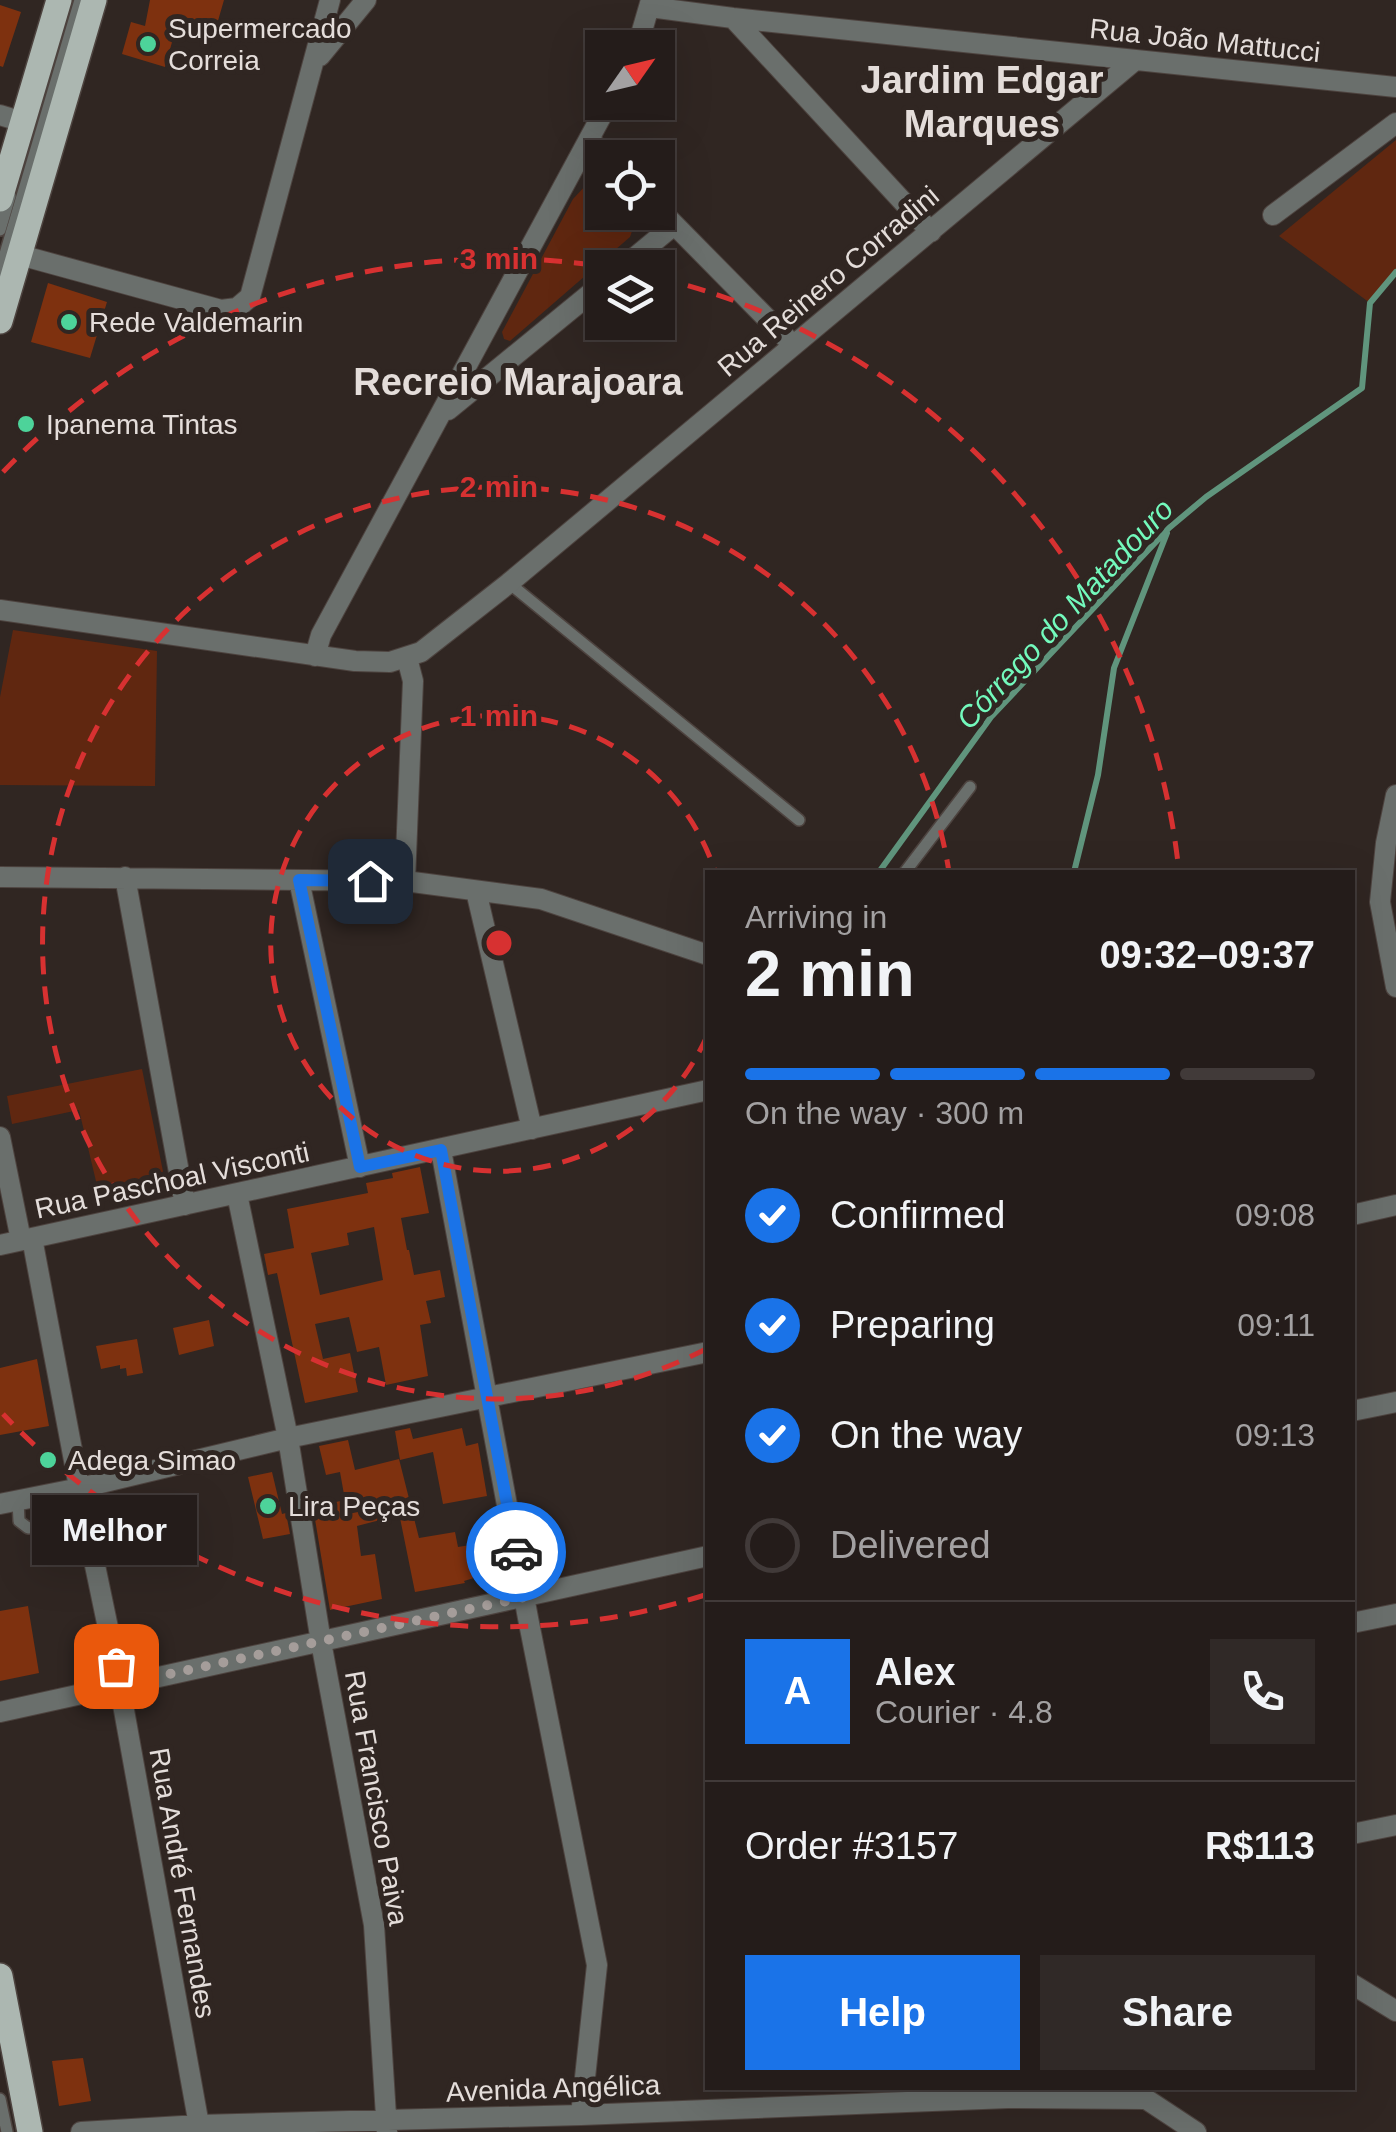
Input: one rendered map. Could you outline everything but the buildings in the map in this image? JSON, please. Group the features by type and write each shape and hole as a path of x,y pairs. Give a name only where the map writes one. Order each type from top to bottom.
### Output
{"main road":[{"path":"0,199 11,119 62,0"},
{"path":"0,321 10,263 94,0"},
{"path":"0,1976 30,2132"}],"street":[{"path":"10,263 222,310 237,308 250,297 330,0"},
{"path":"314,64 366,0"},
{"path":"643,30 651,3"},
{"name":"Rua João Mattucci","path":"651,3 733,18 1396,87"},
{"path":"733,18 931,232"},
{"name":"Rua Reinero Corradini","path":"0,610 355,662 390,662 421,652 509,583 1134,61"},
{"path":"315,656 321,635 599,120"},
{"path":"1273,214 1396,123"},
{"path":"675,226 793,346"},
{"path":"644,250 668,230"},
{"path":"438,418 585,298"},
{"path":"405,881 414,681 407,658"},
{"path":"1396,795 1380,902 1396,987"},
{"path":"0,877 405,881 540,899 705,954"},
{"path":"125,877 185,1205"},
{"path":"299,880 360,1167"},
{"path":"476,890 532,1130"},
{"name":"Rua Paschoal Visconti","path":"18,1241 705,1091"},
{"name":"Rua André Fernandes","path":"0,1136 18,1241 80,1488 200,2125"},
{"path":"441,1150 597,1965 581,2116"},
{"name":"Rua Francisco Paiva","path":"238,1194 288,1438 374,1925 387,2126"},
{"path":"1355,1214 1396,1205"},
{"path":"9,1503 288,1438 705,1353"},
{"path":"1355,1411 1396,1402"},
{"path":"0,1712 705,1557"},
{"path":"1355,1622 1396,1614"},
{"path":"1355,1833 1396,1825"},
{"path":"1355,1986 1396,2011"},
{"name":"Avenida Angélica","path":"81,2132 200,2125 387,2126 1011,2093 1138,2093 1196,2132"}],"lane":[{"path":"0,230 62,0"},
{"path":"10,263 80,0"},
{"path":"509,583 800,820"},
{"path":"907,870 970,787"},
{"path":"9,1503 28,1528 86,1524"},
{"path":"0,2038 20,2132"},
{"path":"0,2100 6,2132"}],"shaded area":[{"path":"1396,140 1396,272 1370,303 1279,236"},
{"path":"585,186 585,230 632,230 630,237 615,250 585,250 585,276 510,341 504,339 502,332 573,199"},
{"path":"13,630 157,651 155,786 0,785 0,697"},
{"path":"142,1069 165,1181 156,1187 100,1198 79,1110 12,1124 7,1096"}],"waterway":[{"name":"Córrego do Matadouro","path":"880,870 991,717 1169,528 1206,497 1362,388 1370,303 1396,272"},
{"path":"1074,870 1098,775 1114,668 1167,533"}],"way so far":[{"path":"116,1666 119,1685 525,1597 516,1552"}],"place":[{"name":"Supermercado Correia","path":"148,44"},
{"name":"Rede Valdemarin","path":"69,322"},
{"name":"Ipanema Tintas","path":"26,424"},
{"name":"Adega Simao","path":"48,1460"},
{"name":"Lira Peças","path":"268,1506"},
{"name":"Melhor","path":"116,1666"}],"district":[{"name":"Jardim Edgar Marques","path":"982,102"},
{"name":"Recreio Marajoara","path":"518,382"}],"route":[{"path":"370,881 299,880 360,1167 441,1150 516,1552"}]}
